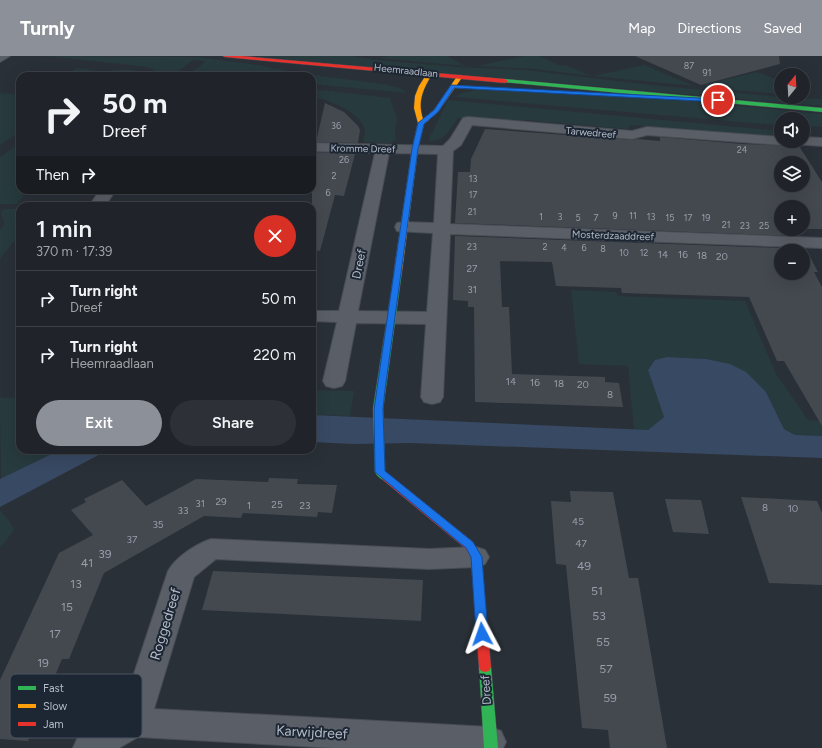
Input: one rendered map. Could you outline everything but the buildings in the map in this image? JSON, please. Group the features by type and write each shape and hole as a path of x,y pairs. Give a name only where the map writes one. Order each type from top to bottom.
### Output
{"main road":[{"name":"Heemraadlaan","path":"213,56 427,84"},
{"name":"Heemraadlaan","path":"225,56 430,73 822,110"},
{"path":"430,73 427,84 416,96 416,110 421,123 415,149 403,227 378,409 380,472 470,545 476,557"},
{"path":"421,123 436,111 449,86 460,76"},
{"name":"Heemraadlaan","path":"449,86 718,100"},
{"name":"Dreef","path":"476,557 490,745"}],"street":[{"path":"0,58 4,56"},
{"name":"Tarwedreef","path":"446,150 456,142 468,121 632,135 647,131 774,141"},
{"path":"810,143 820,145"},
{"name":"Kromme Dreef","path":"316,146 415,149"},
{"name":"Dreef","path":"334,381 383,148"},
{"path":"415,149 446,150 432,396"},
{"name":"Mosterdzaaddreef","path":"403,227 822,243"},
{"path":"316,316 437,318"},
{"name":"Roggedreef","path":"142,697 182,571 211,549 428,559 476,557"},
{"name":"Karwijdreef","path":"142,723 490,745"},
{"path":"88,748 106,738"}],"green space":[{"path":"47,56 195,57 251,64 294,72 192,72 206,61 193,60 177,72 158,72 147,67"},
{"path":"251,56 352,56 376,60 457,67 526,70 651,85 774,96 774,102"},
{"path":"390,56 447,56 465,66 378,58"},
{"path":"524,56 539,56 561,66 566,65 591,76 535,69 477,66"},
{"path":"644,65 694,86 593,76"},
{"path":"77,68 101,71 129,70 139,72 71,72"},
{"path":"757,72 774,78 774,93 708,88 703,85"},
{"path":"316,75 383,84 400,88 407,93 316,84"},
{"path":"316,89 390,98 397,119 395,132 396,140 390,143 363,142 365,133 359,119 344,108 316,98"},
{"path":"481,89 689,101 802,112 774,112 774,125 454,97 462,93"},
{"path":"0,93 16,95 16,134 0,145"},
{"path":"810,98 822,99 822,106 799,104 810,104"},
{"path":"448,100 774,130 774,136 751,136 630,125 628,129 526,120 524,124 458,118 443,137 434,141 428,141"},
{"path":"810,113 822,114 822,127 810,126"},
{"path":"16,146 16,194 25,194 19,202 16,202 16,204 0,204 0,157"},
{"path":"4,209 16,209 16,242 13,242 0,259 0,230 4,224 1,213"},
{"path":"571,290 616,292 618,296 745,301 776,374 808,420 822,421 822,436 795,435 784,429 766,392 706,359 667,357 655,360 648,370 664,417 648,430 634,430 628,366 579,364"},
{"path":"316,390 354,391 350,416 316,415"},
{"path":"0,398 16,398 16,454 52,454 1,479"},
{"path":"0,510 10,522 14,530 0,548"}],"water":[{"path":"667,357 706,359 730,364 746,372 766,392 784,429 795,435 822,436 822,458 410,443 353,444 316,442 316,415 648,430 664,417 648,370 655,360"},
{"path":"52,454 100,454 0,507 0,479"}],"traffic: fast":[{"path":"505,81 822,110"},
{"path":"387,478 380,472 378,409 398,271"},
{"path":"485,667 491,748"}],"traffic: slow":[{"path":"421,123 417,108 418,96 419,91 430,73"},
{"path":"398,271 415,149 421,123 436,111 460,76"}],"traffic: jam":[{"path":"225,56 505,81"},
{"path":"387,478 469,545 476,557 485,667"}],"route":[{"path":"482,634 476,557 470,545 380,472 378,409 403,227 415,149 421,123 436,111 452,86 718,100"}]}
